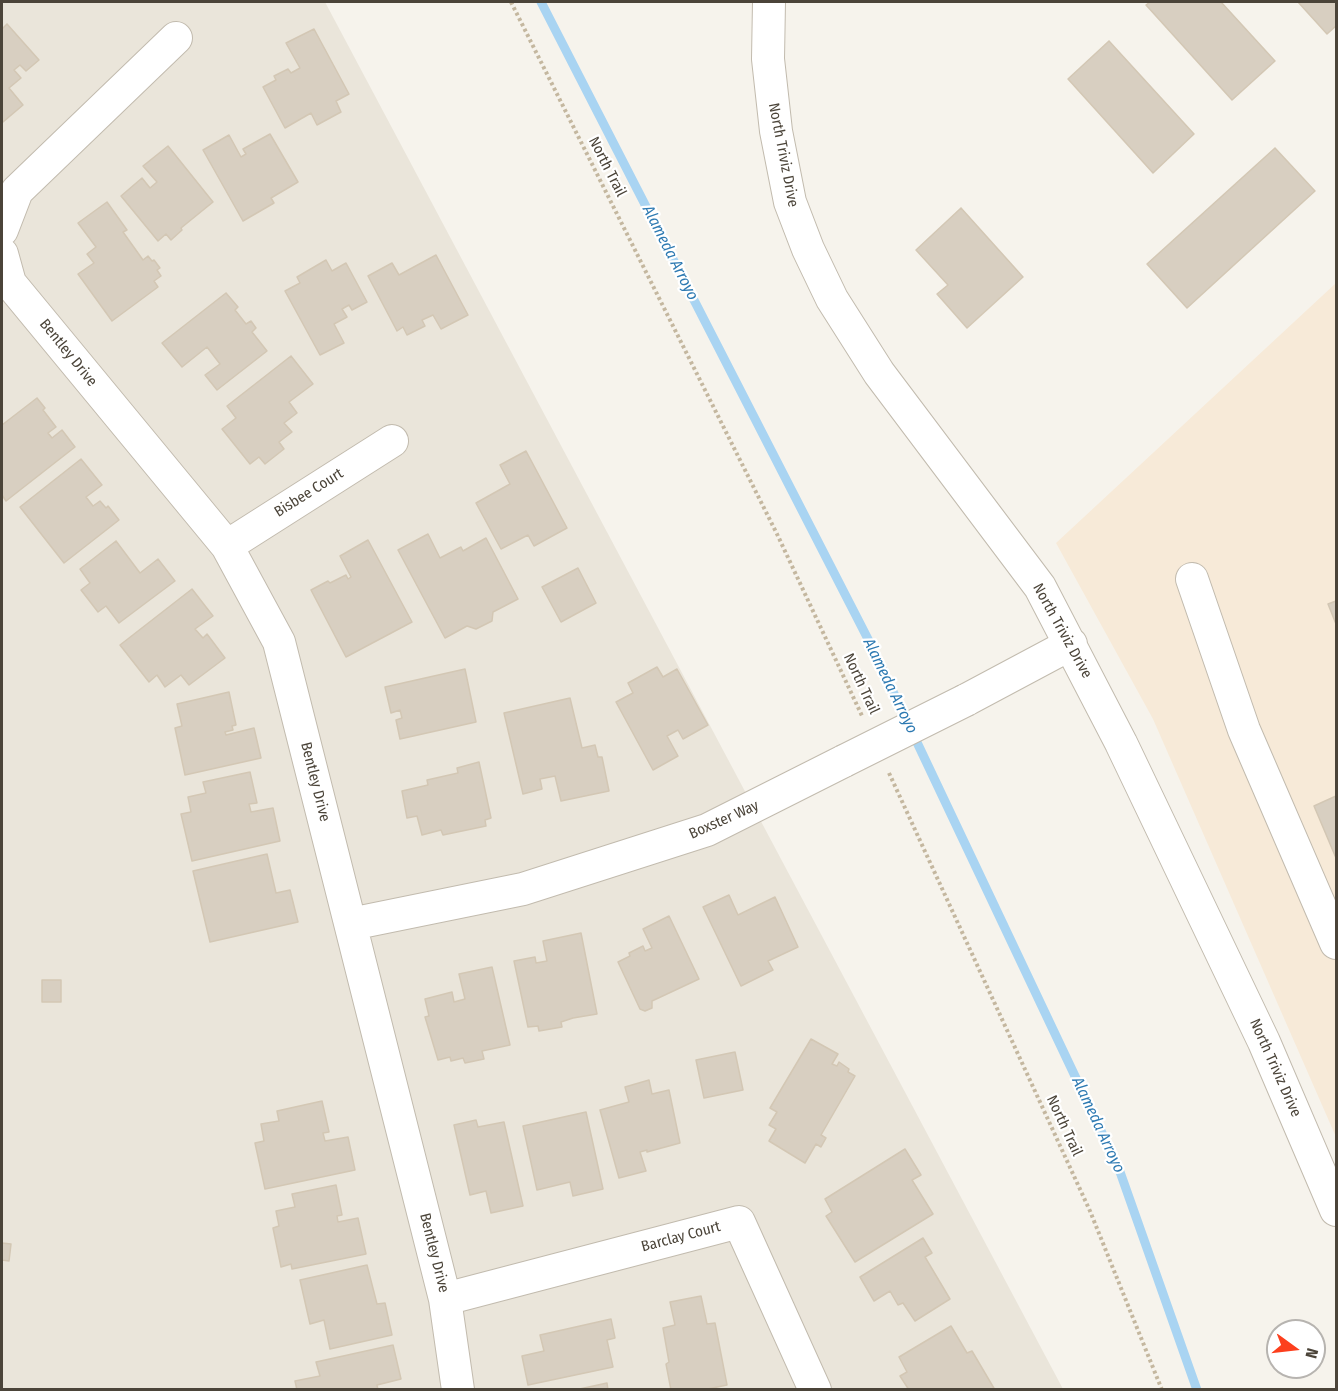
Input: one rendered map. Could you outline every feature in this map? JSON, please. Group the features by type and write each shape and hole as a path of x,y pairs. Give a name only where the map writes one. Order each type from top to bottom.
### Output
{"street":[{"name":"North Triviz Drive","path":"769,2 768,59 776,130 790,202 808,249 832,299 879,373 1040,587 1121,743 1264,1041 1336,1210"},
{"path":"2,230 16,191 176,38"},
{"name":"Bentley Drive","path":"2,254 10,283 227,546 279,642 445,1299 458,1389"},
{"name":"Bisbee Court","path":"227,546 392,441"},
{"path":"1192,579 1244,730 1336,943"},
{"name":"Boxster Way","path":"351,924 523,889 707,830 966,700 1071,644"},
{"name":"Barclay Court","path":"445,1299 739,1222 815,1389"}],"path":[{"name":"North Trail","path":"511,2 777,534 867,727"},
{"name":"North Trail","path":"887,770 1090,1211 1162,1389"}],"shaded area":[{"path":"2,2 325,2 1063,1389 2,1390"},
{"path":"1336,283 1336,1137 1153,719 1056,543"}],"building":[{"path":"1150,2 1221,2 1275,61 1232,100 1146,5"},
{"path":"1298,2 1336,2 1336,26 1327,34"},
{"path":"7,24 39,60 26,71 20,65 14,70 21,78 9,88 23,105 3,122 2,29"},
{"path":"314,29 349,94 336,101 341,112 317,125 311,113 285,128 263,87 276,80 274,76 288,69 291,73 300,68 286,43"},
{"path":"1109,41 1194,134 1153,173 1068,79"},
{"path":"270,134 298,182 271,198 274,203 243,221 203,150 229,135 241,157 246,154 243,149"},
{"path":"168,146 213,202 181,228 182,230 171,240 166,234 158,241 121,196 142,178 150,188 157,182 143,166"},
{"path":"1275,148 1315,191 1187,308 1147,264"},
{"path":"107,202 127,230 123,232 143,260 148,256 152,261 154,260 160,268 157,270 161,276 154,281 158,287 112,321 78,274 94,263 87,254 96,247 78,223"},
{"path":"961,208 1023,277 967,328 937,294 948,285 916,250"},
{"path":"436,255 468,315 441,329 433,315 422,320 425,326 407,335 403,327 397,331 368,276 392,263 399,275"},
{"path":"326,260 332,271 346,263 367,302 352,310 349,305 342,309 347,317 334,324 344,343 320,355 285,291 300,283 297,277"},
{"path":"226,293 238,307 235,310 246,324 251,321 256,328 252,332 267,351 217,390 205,375 220,364 207,347 182,367 162,343"},
{"path":"291,356 313,384 289,402 297,413 284,423 292,432 279,442 284,449 265,464 259,457 250,464 222,429 236,418 227,406"},
{"path":"37,398 56,427 48,433 52,438 62,430 75,447 6,501 2,495 2,425"},
{"path":"526,451 567,528 534,546 528,535 501,549 476,503 510,484 500,465"},
{"path":"81,459 102,485 86,497 93,506 100,501 106,508 108,506 119,520 64,563 20,507"},
{"path":"428,534 440,558 461,547 463,551 486,538 518,599 493,612 492,621 476,629 467,626 445,638 398,550"},
{"path":"368,540 412,622 346,657 311,590 346,575 348,579 351,577 340,556"},
{"path":"116,541 140,573 158,559 175,581 119,623 106,606 98,612 81,590 90,583 80,569"},
{"path":"578,568 596,603 561,622 542,587"},
{"path":"192,589 213,616 195,629 203,638 207,634 225,658 189,685 181,675 165,687 157,675 149,682 120,645"},
{"path":"1336,601 1336,624 1328,604"},
{"path":"657,667 663,677 677,669 708,725 683,739 678,730 667,736 678,756 653,770 616,702 633,693 628,683"},
{"path":"465,669 476,722 400,739 396,720 402,718 400,710 391,713 385,687"},
{"path":"229,692 236,725 232,726 233,730 225,732 226,735 254,728 261,758 185,775 175,728 182,726 177,704"},
{"path":"570,698 582,748 595,745 598,757 602,757 609,791 561,801 555,776 540,779 542,789 523,794 504,713"},
{"path":"479,762 491,818 485,820 486,826 443,835 441,830 422,835 417,816 407,818 402,791 428,785 427,780 458,773 457,768"},
{"path":"250,772 257,803 249,804 251,812 273,808 280,841 192,861 181,814 191,812 188,797 206,793 203,782"},
{"path":"1336,796 1336,858 1314,806"},
{"path":"267,854 276,893 290,890 298,922 210,942 193,871"},
{"path":"729,895 738,915 775,897 798,947 768,961 773,970 741,986 703,907"},
{"path":"669,916 699,979 652,1001 652,1008 645,1011 640,1009 618,962 643,946 645,951 652,948 643,929"},
{"path":"581,933 597,1014 561,1022 562,1027 539,1031 538,1026 528,1027 514,961 535,957 536,963 547,961 543,941"},
{"path":"492,967 510,1045 482,1051 484,1059 465,1063 463,1058 451,1061 450,1057 438,1060 425,1017 429,1016 425,999 452,992 454,1002 465,999 459,974"},
{"path":"42,980 61,980 61,1002 42,1002"},
{"path":"811,1039 838,1054 832,1064 837,1066 839,1062 855,1076 821,1135 826,1138 821,1147 816,1144 805,1163 769,1141 776,1129 769,1125 777,1112 770,1108"},
{"path":"735,1052 743,1090 704,1098 696,1060"},
{"path":"649,1080 652,1094 669,1090 680,1143 640,1152 646,1171 619,1178 600,1110 629,1102 625,1087"},
{"path":"322,1101 329,1132 323,1133 325,1141 348,1137 355,1170 265,1189 255,1143 264,1141 261,1124 279,1121 277,1111"},
{"path":"586,1112 603,1189 573,1196 570,1182 537,1190 523,1126"},
{"path":"476,1120 478,1127 504,1122 523,1206 491,1213 486,1191 470,1195 454,1125"},
{"path":"905,1149 921,1175 912,1180 933,1214 855,1262 826,1216 832,1212 825,1199"},
{"path":"336,1185 342,1215 337,1216 338,1222 358,1218 366,1254 292,1269 291,1264 281,1267 273,1228 279,1226 276,1211 295,1207 292,1194"},
{"path":"923,1238 932,1253 925,1257 950,1299 915,1321 903,1303 898,1305 890,1291 874,1301 860,1277"},
{"path":"2,1243 11,1244 9,1261 2,1260"},
{"path":"367,1265 377,1304 385,1303 392,1335 330,1349 324,1320 310,1324 300,1280"},
{"path":"701,1296 707,1324 715,1323 727,1385 703,1390 671,1390 663,1328 675,1325 670,1302"},
{"path":"611,1319 615,1338 607,1340 613,1367 528,1385 522,1356 544,1351 540,1335"},
{"path":"951,1326 967,1353 972,1351 995,1390 909,1390 900,1376 907,1372 899,1357"},
{"path":"393,1345 401,1379 377,1385 378,1390 297,1390 295,1381 320,1376 316,1362"},
{"path":"607,1383 608,1390 575,1390"}],"waterway":[{"name":"Alameda Arroyo","path":"541,2 869,641 1119,1169 1197,1390"}]}
